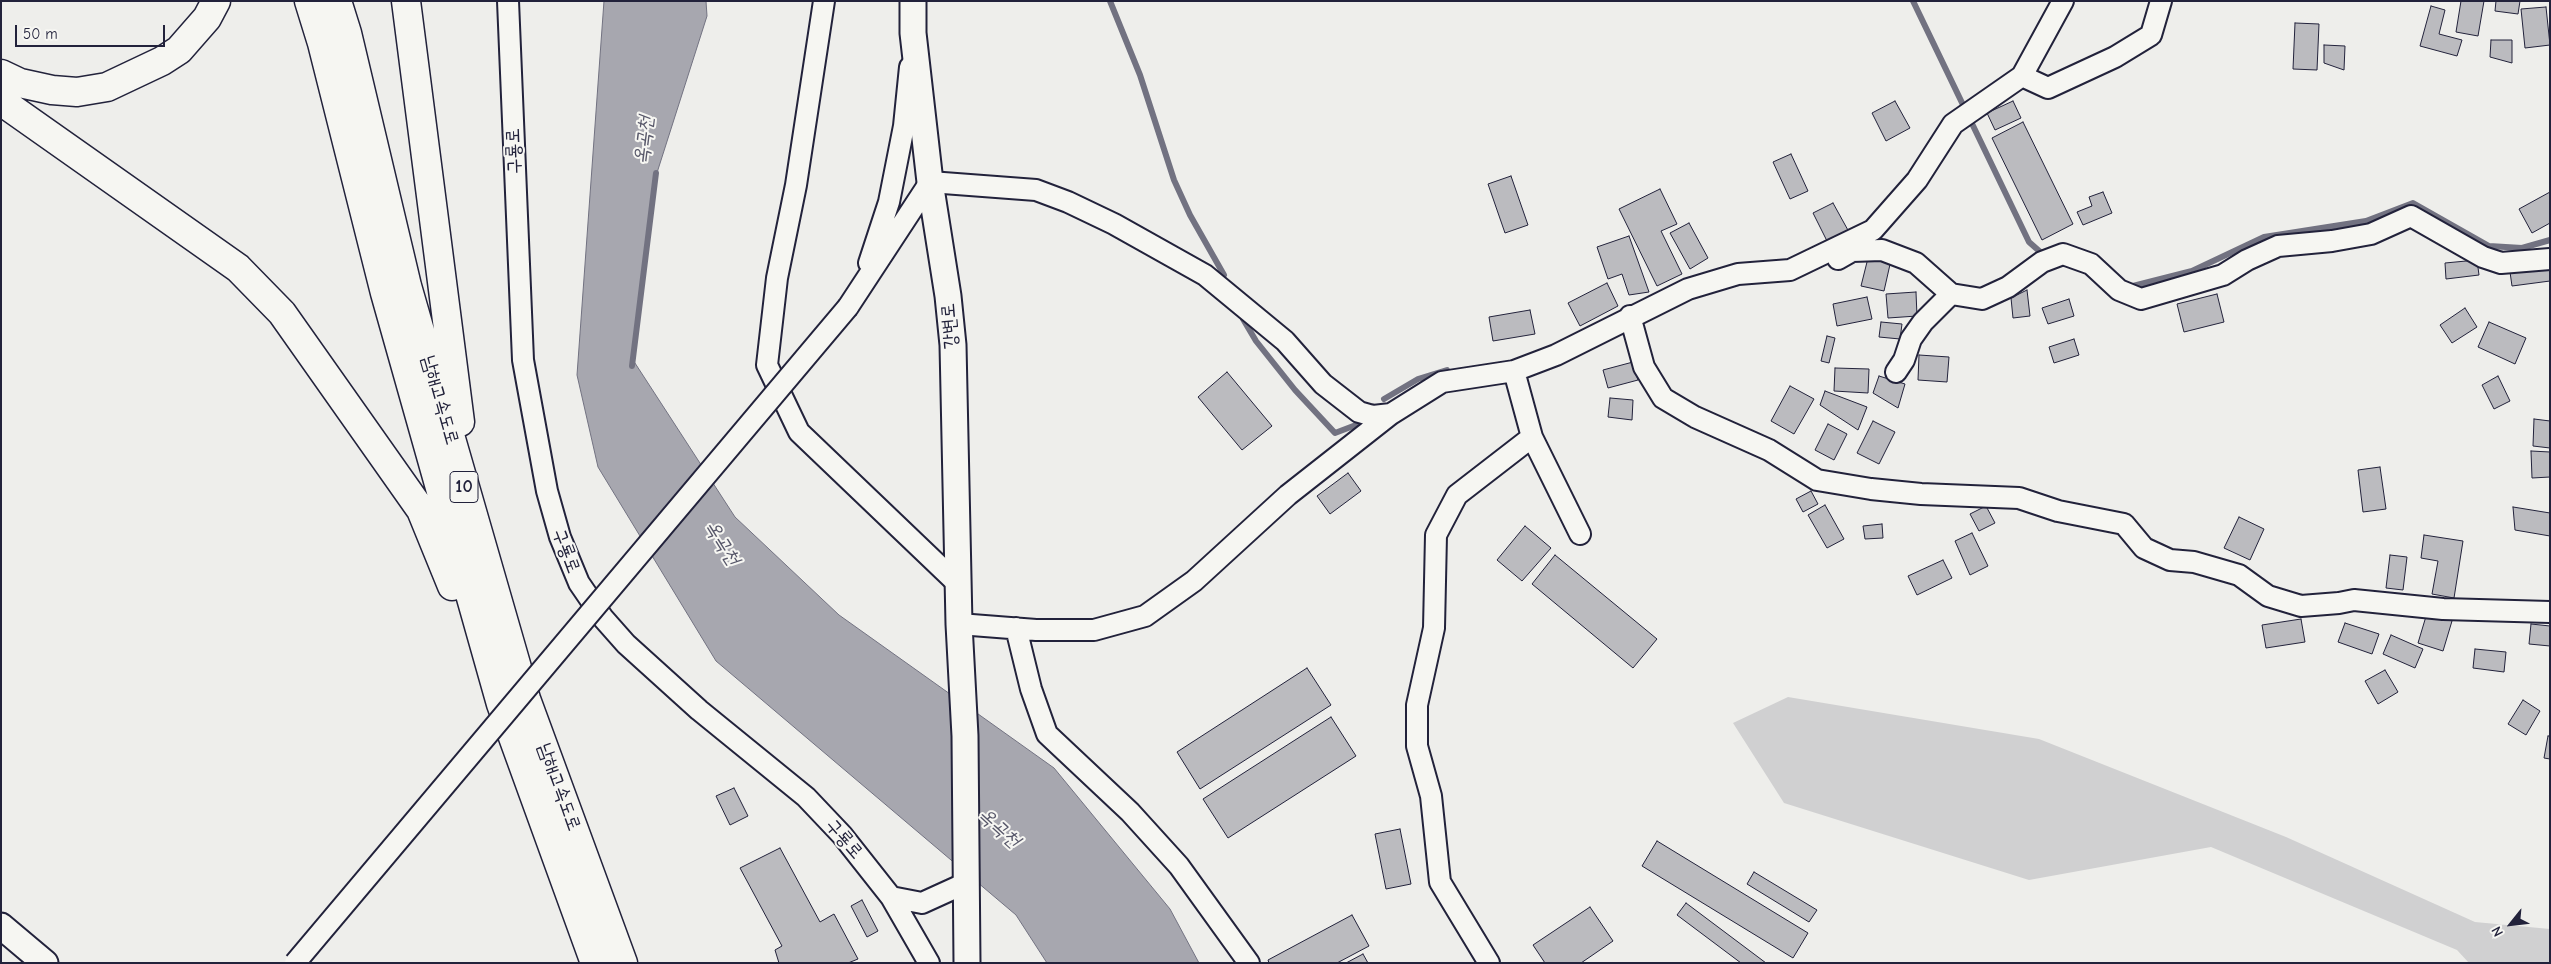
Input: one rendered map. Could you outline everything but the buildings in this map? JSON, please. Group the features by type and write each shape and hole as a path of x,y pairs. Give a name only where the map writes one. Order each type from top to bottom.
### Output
{"highway":[{"path":"1,74 20,83 52,90 78,92 107,87 162,61 179,50 207,18 216,1"},
{"name":"남해고속도로","path":"309,1 322,43 385,293 501,704 595,963"},
{"name":"남해고속도로","path":"337,1 347,33 407,286 526,699 623,963"},
{"path":"406,1 470,508"},
{"path":"1,101 238,268 282,313 422,510 501,704"}],"main road":[{"name":"강변로","path":"914,1 913,33 930,182 948,296 952,345 959,624 965,736 967,963"},
{"path":"1,926 45,963"}],"street":[{"name":"구룡로","path":"508,1 523,360 547,492 560,537 579,583 603,618 626,644 699,710 806,797 842,835 891,897 929,963"},
{"path":"824,1 796,185 777,278 767,365 799,432 958,584"},
{"path":"1790,270 1873,230 1917,180 1953,124 2022,76 2063,1"},
{"path":"2022,76 2048,88 2115,57 2151,35 2161,1"},
{"path":"860,289 889,202 904,126 913,33"},
{"path":"295,963 848,308 930,182 1036,190 1068,202 1114,224 1205,275 1284,342 1322,384 1359,412 1372,416 1391,414"},
{"path":"959,624 1094,630 1144,616 1194,581 1288,495 1391,414 1442,382 1514,371 1556,355 1630,316 1688,289 1738,274 1820,269 1852,251 1882,250 1916,263 1951,294 1982,299 2008,287 2042,262 2063,254 2091,264 2119,290 2141,299 2223,275 2247,260 2278,246 2332,241 2371,234 2412,216 2483,256 2501,264 2550,259"},
{"path":"1896,372 1904,360 1911,339 1923,322 1951,294"},
{"path":"1630,316 1644,367 1663,398 1694,417 1769,450 1817,480 1871,490 2019,498 2058,511 2124,524 2144,548 2170,560 2194,562 2239,575 2268,596 2301,606 2339,604 2354,600 2443,609 2550,612"},
{"path":"1514,371 1532,437 1580,534"},
{"path":"1489,963 1440,882 1431,796 1417,746 1417,706 1434,628 1436,535 1457,495 1532,437"},
{"path":"1016,628 1031,689 1047,734 1091,778 1130,812 1179,866 1249,963"},
{"path":"891,897 922,903 966,883"}],"shaded area":[{"path":"1788,697 2039,739 2286,837 2475,922 2550,929 2550,963 2469,963 2457,950 2211,847 2029,880 1784,803 1733,723"}],"water":[{"path":"604,1 706,1 707,16 655,179 633,360 735,517 839,615 1054,768 1170,909 1199,963 1047,963 1016,915 716,661 598,467 577,375"}],"waterway":[{"path":"1110,1 1140,75 1174,180 1190,215 1224,275"},
{"path":"1913,1 2029,242 2046,257"},
{"name":"옥곡천","path":"632,366 656,173"},
{"path":"2129,287 2192,271 2264,237 2366,221 2413,203 2489,246 2522,248 2550,240"},
{"path":"1243,319 1256,341 1295,390 1335,433 1356,425"},
{"path":"1384,399 1418,379 1447,370"}]}
